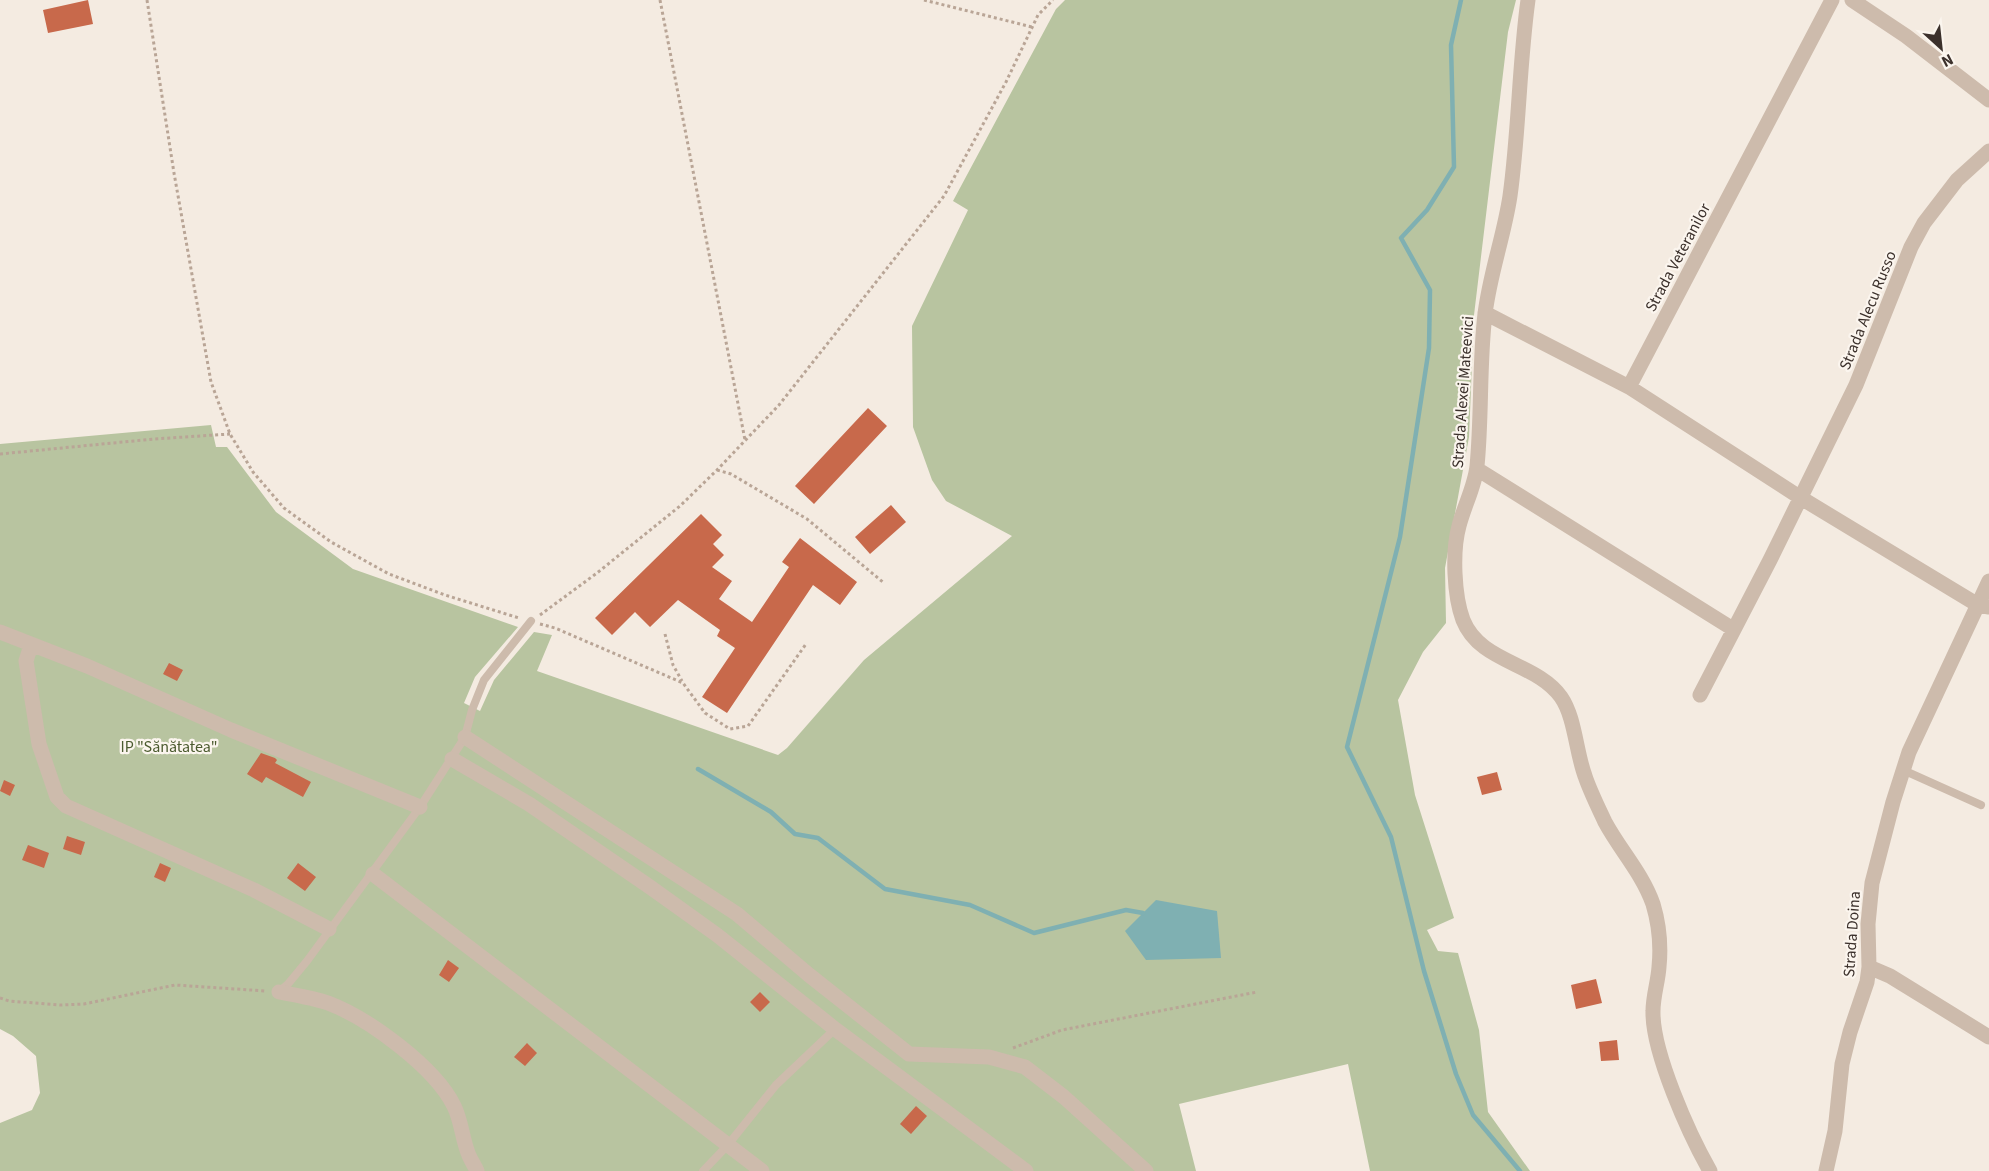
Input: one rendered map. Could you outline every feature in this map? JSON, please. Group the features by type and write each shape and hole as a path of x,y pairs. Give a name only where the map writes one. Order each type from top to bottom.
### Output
{"street":[{"name":"Strada Alexei Mateevici","path":"1528,0 1506,226 1491,280 1485,313 1477,469 1459,526 1455,548 1462,618 1479,643 1549,684 1567,709 1585,776 1606,823 1643,880 1653,904 1659,931 1659,966 1653,1024 1659,1051 1671,1084 1710,1171"},
{"name":"Strada Veteranilor","path":"1629,387 1832,0"},
{"path":"1852,0 1906,36 1989,100"},
{"name":"Strada Alecu Russo","path":"1700,695 1856,385 1911,247 1924,223 1957,180 1989,151"},
{"path":"1485,313 1629,387 1801,498 1983,606"},
{"path":"1477,469 1733,629"},
{"name":"Strada Doina","path":"1826,1171 1835,1131 1842,1064 1867,982 1868,924 1872,883 1903,770 1929,709 1983,606 1989,581"},
{"path":"0,632 87,666 231,730 420,807"},
{"path":"31,645 26,661 39,744 57,797 66,806 254,890 329,929"},
{"path":"465,737 737,914 809,975 909,1054 989,1057 1025,1067 1064,1097 1146,1171"},
{"path":"452,759 529,804 717,935 835,1029 1026,1171"},
{"path":"372,874 762,1171"},
{"path":"1869,967 1890,976 1989,1037"},
{"path":"279,992 327,1003 361,1019 396,1044 425,1069 444,1090 455,1107 467,1151 477,1171"}],"lane":[{"path":"279,992 307,961 420,807 465,737 472,710 484,680 531,621"},
{"path":"1903,770 1981,805"},
{"path":"703,1171 727,1146 776,1085 835,1029"}],"path":[{"path":"147,0 174,173 209,371 230,434 253,472 284,508 331,542 389,574 445,595 555,628 683,683"},
{"path":"660,0 745,441"},
{"path":"924,0 1032,27"},
{"path":"531,621 607,566 680,506 779,405 944,196 1006,82 1038,15 1053,0"},
{"path":"0,454 230,434"},
{"path":"717,470 730,474 807,519 884,583"},
{"path":"665,634 673,665 683,683 705,713 730,729 748,726 806,644"},
{"path":"0,999 60,1005 84,1004 175,986 279,992"},
{"path":"989,1057 1062,1030 1257,992"}],"green space":[{"name":"IP \"Sănătatea\"","path":"1065,0 1516,0 1508,32 1474,315 1469,437 1445,568 1446,623 1423,652 1398,700 1415,795 1454,918 1427,930 1438,951 1458,953 1479,1030 1488,1112 1530,1171 1370,1171 1348,1064 1179,1104 1196,1171 0,1171 0,1123 32,1110 40,1093 36,1056 13,1036 0,1029 0,444 211,425 216,447 227,447 276,512 353,569 518,627 475,677 464,703 480,711 494,680 534,632 552,635 537,671 778,755 787,748 864,660 1012,536 946,501 932,480 913,427 912,326 968,210 953,201 1056,9"}],"water":[{"path":"1156,900 1217,911 1221,958 1146,960 1125,931"}],"building":[{"path":"88,0 93,24 48,33 43,10"},
{"path":"868,408 887,426 814,504 795,486"},
{"path":"891,505 906,522 870,554 855,537"},
{"path":"701,514 722,535 713,544 724,555 712,567 732,581 719,599 752,622 789,567 782,562 800,538 857,582 840,605 813,585 727,713 702,697 735,648 717,636 720,630 678,600 650,627 635,612 612,635 595,618"},
{"path":"169,663 183,670 177,681 163,674"},
{"path":"261,753 275,758 277,760 275,763 311,782 303,797 266,777 262,783 247,774"},
{"path":"1497,772 1502,790 1482,795 1477,777"},
{"path":"4,780 15,785 10,796 0,791"},
{"path":"67,836 85,842 81,855 63,849"},
{"path":"28,845 49,853 44,868 22,860"},
{"path":"160,863 171,868 165,882 154,877"},
{"path":"298,863 316,877 305,891 287,878"},
{"path":"448,960 459,968 449,982 439,975"},
{"path":"1596,979 1602,1003 1576,1009 1571,985"},
{"path":"760,992 770,1002 760,1012 750,1002"},
{"path":"1617,1040 1619,1060 1601,1061 1599,1042"},
{"path":"527,1043 537,1053 525,1066 514,1057"},
{"path":"916,1106 927,1116 911,1134 900,1124"}],"waterway":[{"path":"1461,0 1451,45 1454,167 1427,210 1401,238 1430,290 1429,348 1400,537 1347,747 1391,837 1424,971 1456,1074 1473,1115 1520,1171"},
{"path":"698,769 771,812 795,834 818,838 885,889 970,905 1034,933 1126,910 1143,913"}]}
